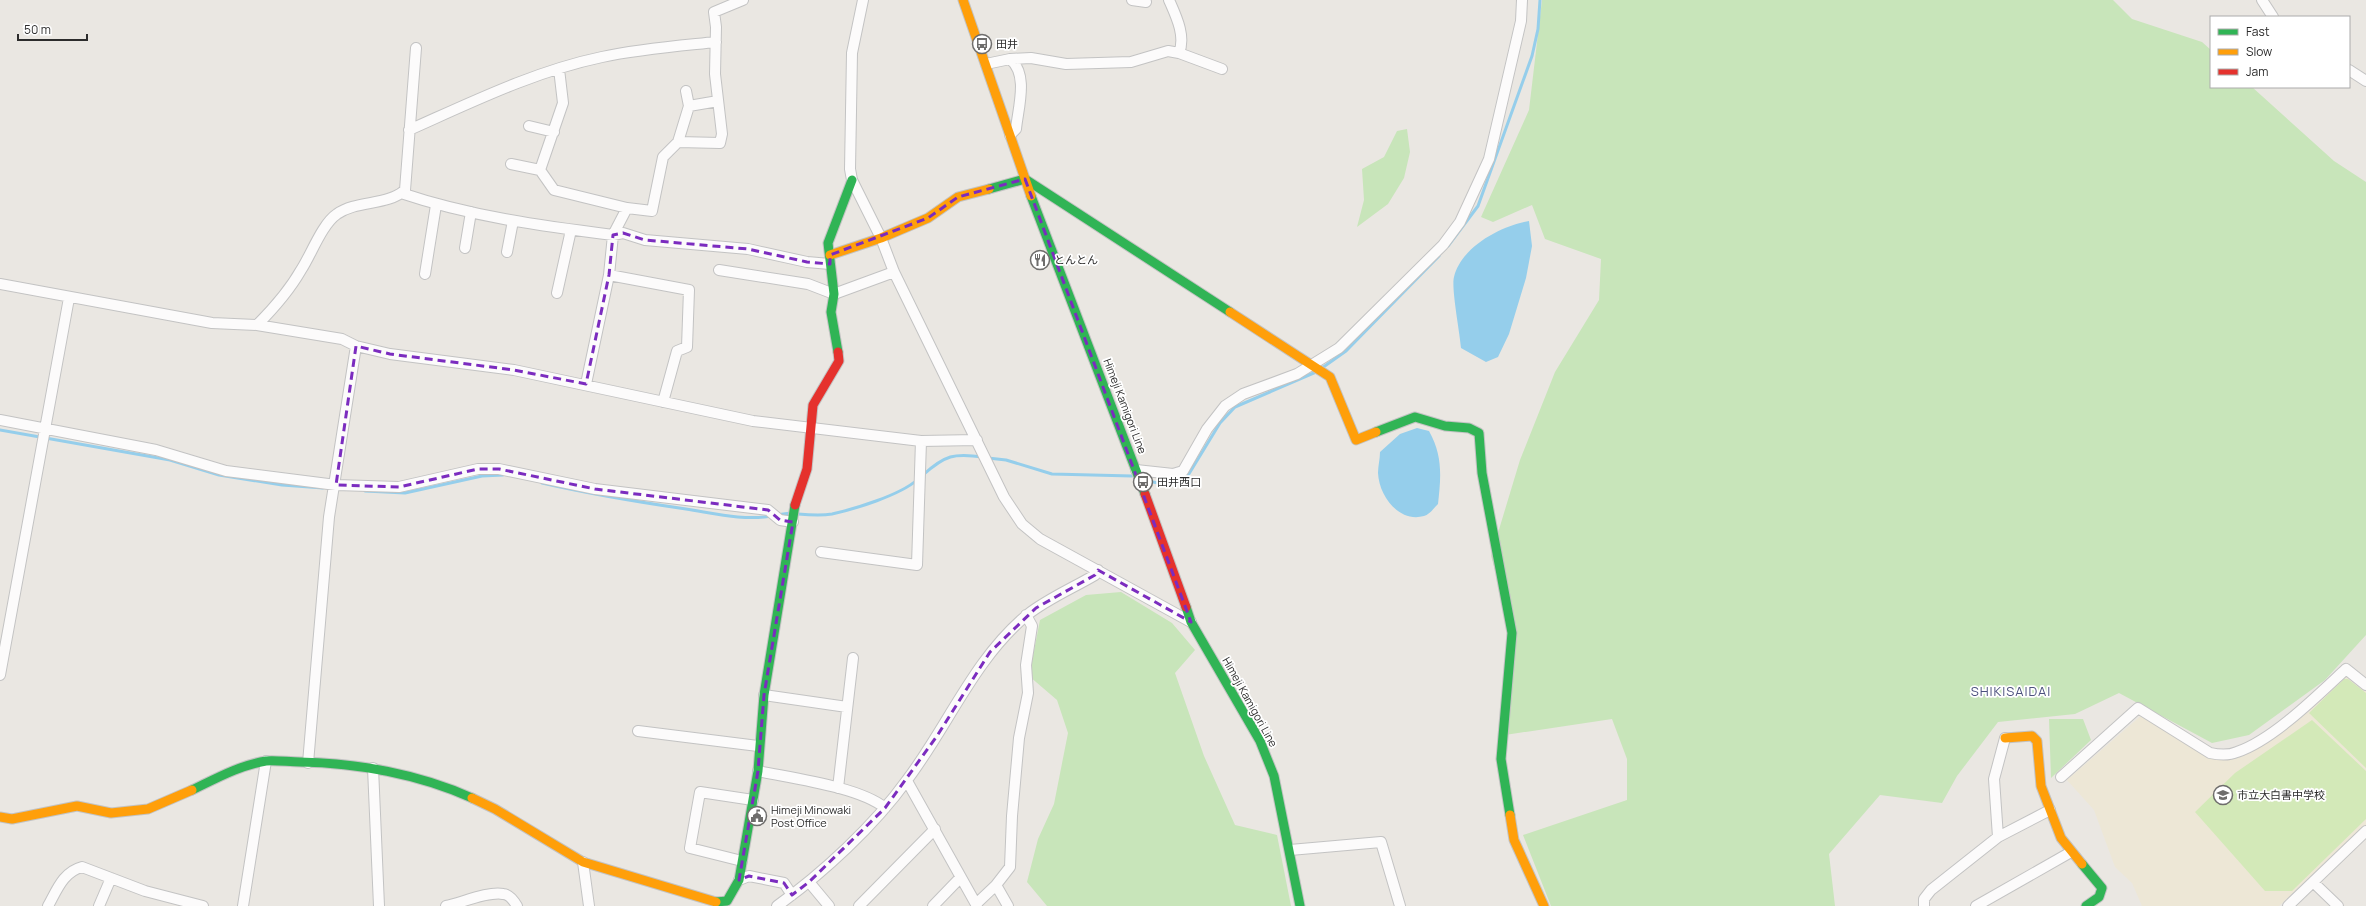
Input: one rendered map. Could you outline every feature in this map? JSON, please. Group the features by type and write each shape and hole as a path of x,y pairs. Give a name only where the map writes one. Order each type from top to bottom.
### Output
{"street":[{"path":"678,142 720,143 722,134 715,74 716,42 714,12 743,0"},
{"path":"863,0 852,53 850,169 852,180 881,238 894,272 990,465 1004,497 1022,524 1040,539 1191,622"},
{"name":"Himeji Kamigori Line","path":"963,0 1025,179 1136,470 1191,622 1260,741 1274,776 1300,906"},
{"path":"1132,0 1146,2"},
{"path":"1169,0 1181,35 1182,46 1179,53"},
{"path":"1136,470 1173,474 1183,471 1207,429 1225,406 1243,394 1297,374 1339,348 1443,244 1460,222 1489,159 1522,21 1522,0"},
{"path":"2262,0 2272,16"},
{"path":"409,130 495,92 559,69 608,56 657,48 716,42"},
{"path":"257,325 281,301 326,226 337,214 363,205 397,197 404,190 416,48"},
{"path":"986,64 1010,59 1031,58 1066,64 1131,62 1168,51 1179,53 1222,69"},
{"path":"1010,59 1019,69 1021,80 1016,129 1010,135"},
{"path":"540,170 563,103 559,69"},
{"path":"2350,71 2366,81"},
{"path":"511,164 540,170 554,190 627,208 652,211 663,157 678,142 689,106 686,91"},
{"path":"689,106 718,102"},
{"path":"529,126 554,132"},
{"path":"401,193 436,205 513,221 613,236 623,233 645,240 748,249 807,262 830,259 928,218 958,197 1025,179 1330,377 1356,440 1415,417 1445,426 1469,428 1479,433 1482,473 1512,633 1501,758 1514,840 1544,906"},
{"path":"0,817 12,819 77,806 111,813 148,809 236,770 266,761 341,763 373,768 462,794 495,809 582,862 720,903 727,901 739,880 753,800 758,771 758,746 764,695 797,495 807,469 813,405 839,361 831,312 834,294 828,243 852,180"},
{"path":"425,274 436,205"},
{"path":"586,384 609,275 613,236 627,208"},
{"path":"465,248 471,212"},
{"path":"507,252 513,221"},
{"path":"557,293 571,230"},
{"path":"719,270 808,284 834,294 894,272"},
{"path":"609,275 689,290 687,347 677,351 663,402"},
{"path":"0,284 69,298 212,322 257,325 342,339 356,346 405,357 514,370 586,384 753,421 810,426 920,441 977,440"},
{"path":"0,675 69,298"},
{"path":"308,763 329,517 336,485 356,346"},
{"path":"0,420 156,450 226,471 336,485 399,487 478,469 499,469 595,489 768,510 780,520 793,522"},
{"path":"821,552 917,565 920,441"},
{"path":"777,906 809,882 885,808 907,781 990,652 1026,616 1095,575 1098,570"},
{"path":"907,781 960,878 977,905 996,885 1010,867 1012,816 1019,738 1028,693 1026,665 1032,626 1026,616"},
{"path":"838,788 853,658"},
{"path":"2061,777 2138,708 2210,753 2222,755 2237,752 2266,736 2304,708 2346,669 2366,685"},
{"path":"764,695 847,707"},
{"path":"638,731 758,746"},
{"path":"1998,836 1994,779 2005,738 2032,736 2037,741 2041,786 2061,838 2102,888 2100,898 2086,906"},
{"path":"243,906 266,761"},
{"path":"373,768 379,906"},
{"path":"758,771 838,788 879,803 885,808"},
{"path":"742,861 690,848 700,792 753,800"},
{"path":"1924,906 1924,899 1931,890 1998,836 2050,810"},
{"path":"859,906 935,830"},
{"path":"2288,906 2366,831"},
{"path":"1290,850 1381,842 1400,906"},
{"path":"1983,904 2071,852"},
{"path":"582,862 589,906"},
{"path":"48,906 65,876 72,870 82,867 145,891 203,906"},
{"path":"739,880 749,876 784,883 792,895"},
{"path":"99,906 111,878"},
{"path":"933,906 960,878"},
{"path":"809,882 830,906"},
{"path":"2314,882 2338,906"},
{"path":"996,885 1008,906"},
{"path":"446,906 490,894 504,893 511,898 517,906"}],"highlighted area":[{"path":"1025,179 1191,622 1098,570 1095,575 1036,608 990,652 937,736 885,808 809,882 792,895 784,883 749,876 739,880 758,771 764,695 793,522 780,520 768,510 595,489 499,469 478,469 399,487 336,485 356,346 390,354 514,370 586,384 609,275 613,235 623,233 645,240 748,249 807,262 830,264 830,255 928,218 958,197"}],"shaded area":[{"name":"市立大白書中学校","path":"2343,677 2349,677 2366,690 2366,825 2279,906 2142,906 2132,883 2115,867 2094,810 2067,780 2143,714 2208,757 2227,760 2248,753 2300,719"}],"green space":[{"path":"1542,0 2113,0 2132,19 2202,42 2210,49 2210,88 2253,88 2334,161 2366,182 2366,635 2325,680 2249,735 2212,743 2119,693 2075,714 1998,722 1957,776 1942,803 1880,795 1829,854 1835,906 1551,906 1523,835 1627,800 1627,759 1612,719 1505,735 1511,625 1491,556 1520,460 1555,372 1599,300 1601,259 1545,239 1532,205 1493,222 1481,217 1529,110"},
{"path":"1407,129 1410,152 1404,178 1388,204 1357,227 1364,200 1362,169 1384,157 1397,131"},
{"path":"1121,592 1172,623 1195,650 1175,673 1204,756 1235,825 1277,835 1291,906 1047,906 1027,882 1038,839 1054,804 1068,733 1057,700 1029,676 1040,620 1086,595"},
{"path":"2344,679 2348,679 2366,693 2366,768 2309,713"},
{"path":"2049,719 2083,719 2091,740 2051,778"},
{"path":"2312,720 2366,771 2366,819 2292,891 2265,891 2195,812 2235,773"}],"water":[{"path":"1529,221 1532,246 1526,278 1509,334 1498,357 1486,362 1461,348 1453,283 1454,277 1458,266 1473,247 1495,233"},
{"path":"1417,428 1429,431 1434,440 1439,458 1440,485 1438,504 1430,513 1424,516 1415,517 1399,512 1386,499 1379,482 1378,473 1380,452 1400,434"}],"waterway":[{"path":"1448,246 1478,206 1532,56 1538,29 1540,0"},
{"path":"1322,368 1346,351 1439,256"},
{"path":"1145,480 1156,483 1172,484 1177,483 1187,477 1220,423 1235,407 1316,372"},
{"path":"0,430 170,460 219,475 282,485 323,488"},
{"path":"923,475 938,463 950,457 964,455 983,457"},
{"path":"988,458 1006,460 1052,474 1132,476"},
{"path":"365,491 405,493 482,476 503,475"},
{"path":"798,514 828,515 853,509 889,496 909,486 917,480"},
{"path":"542,483 614,498 728,516 750,518 771,516"},
{"path":"776,515 791,513"}],"traffic: fast":[{"path":"989,189 1025,179 1230,312"},
{"path":"838,352 831,312 834,294 828,243 852,180"},
{"path":"1031,196 1145,494"},
{"path":"1376,432 1415,417 1445,426 1469,428 1479,433 1482,473 1512,633 1501,759 1510,815"},
{"path":"716,902 727,901 739,880 758,771 764,695 795,505"},
{"path":"1186,607 1191,622 1260,741 1274,776 1300,906"},
{"path":"192,790 237,769 256,763 274,761 322,763 388,771 431,782 472,798"},
{"path":"2082,864 2102,888 2099,897 2086,906"}],"traffic: slow":[{"path":"963,0 1031,196"},
{"path":"830,255 881,238 928,218 958,197 989,189"},
{"path":"1230,312 1330,377 1356,440 1376,432"},
{"path":"2005,738 2032,736 2037,741 2041,786 2061,838 2082,864"},
{"path":"0,817 12,819 77,806 111,813 148,809 192,790"},
{"path":"472,798 495,809 583,862 716,902"},
{"path":"1510,815 1514,840 1544,906"}],"traffic: jam":[{"path":"795,505 807,469 813,405 839,361 838,352"},
{"path":"1145,494 1186,607"}],"place":[{"name":"田井","path":"982,44"},
{"name":"とんとん","path":"1040,260"},
{"name":"田井西口","path":"1143,482"},
{"name":"市立大白書中学校","path":"2223,795"},
{"name":"Himeji Minowaki Post Office","path":"757,816"}],"district":[{"name":"SHIKISAIDAI","path":"2011,691"}]}
